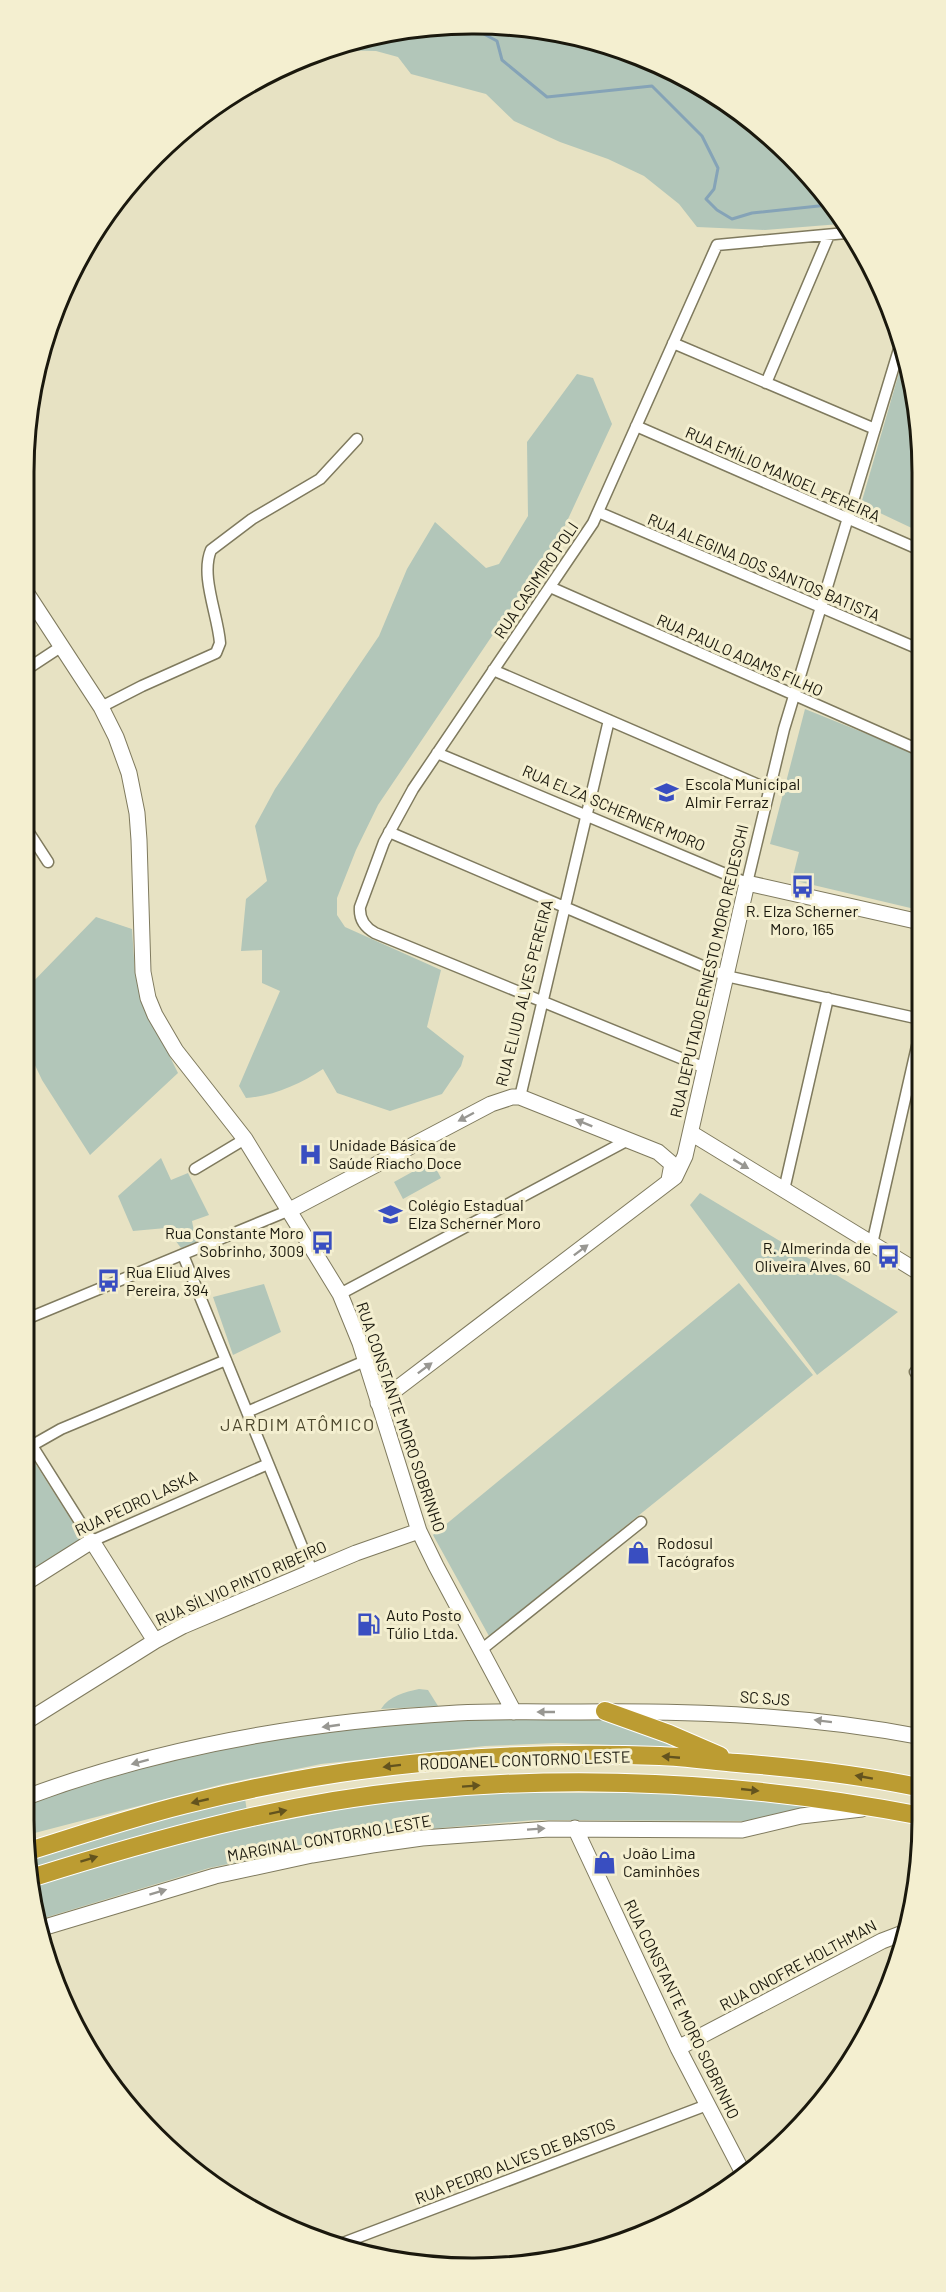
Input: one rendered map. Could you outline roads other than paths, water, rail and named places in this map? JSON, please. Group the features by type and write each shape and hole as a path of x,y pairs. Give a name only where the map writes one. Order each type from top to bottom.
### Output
{"highway":[{"path":"605,1712 669,1734 735,1763"},
{"name":"RODOANEL CONTORNO LESTE","path":"35,1849 195,1802 298,1780 388,1767 459,1760 575,1755 662,1756 801,1767 912,1786"},
{"name":"RODOANEL CONTORNO LESTE","path":"38,1876 105,1854 229,1822 357,1798 441,1788 551,1782 670,1783 751,1789 912,1814"}],"street":[{"path":"766,382 829,235 841,234"},
{"name":"RUA CASIMIRO POLI","path":"542,1002 375,933 364,925 361,918 360,907 364,893 402,808 586,535 717,245 829,235"},
{"path":"673,343 874,429"},
{"name":"RUA DEPUTADO ERNESTO MORO REDESCHI","path":"378,1403 666,1186 682,1166 768,789 794,695 896,358"},
{"name":"RUA EMÍLIO MANOEL PEREIRA","path":"636,426 912,546"},
{"path":"101,707 216,653 220,643 208,576 208,557 211,550 252,519 320,479 357,439"},
{"name":"RUA ALEGINA DOS SANTOS BATISTA","path":"598,512 912,646"},
{"name":"RUA PAULO ADAMS FILHO","path":"550,587 912,747"},
{"name":"RUA CONSTANTE MORO SOBRINHO","path":"34,604 101,707 122,753 133,791 139,840 143,972 148,998 168,1041 245,1139 340,1294 353,1324 419,1531 514,1712"},
{"path":"34,664 62,646"},
{"path":"493,670 768,789"},
{"name":"RUA ELIUD ALVES PEREIRA","path":"34,1316 290,1210 491,1104 512,1097 520,1097 609,720"},
{"name":"RUA ELZA SCHERNER MORO","path":"437,753 747,883 912,920"},
{"path":"390,832 726,976 912,1017"},
{"path":"34,840 48,862"},
{"path":"784,1190 828,998"},
{"path":"542,1002 705,1068"},
{"path":"872,1244 912,1068"},
{"path":"520,1097 658,1152 672,1164 671,1176 666,1186"},
{"path":"658,1152 681,1149 691,1133 912,1268"},
{"path":"195,1169 245,1139"},
{"path":"340,1294 628,1140"},
{"path":"183,1255 312,1571"},
{"path":"34,1444 61,1429 226,1360"},
{"path":"248,1412 365,1361"},
{"path":"34,1456 92,1541 155,1641"},
{"name":"RUA PEDRO LASKA","path":"34,1578 92,1541 268,1464"},
{"path":"481,1650 641,1522"},
{"name":"RUA SÍLVIO PINTO RIBEIRO","path":"34,1717 183,1626 312,1571 419,1531"},
{"path":"34,1794 57,1785 225,1740 379,1719 460,1713 605,1712"},
{"name":"SC SJS","path":"605,1712 731,1713 779,1716 847,1724 912,1735"},
{"name":"MARGINAL CONTORNO LESTE","path":"48,1926 205,1879 312,1856 422,1838 575,1828 730,1831 763,1826 801,1816 879,1808"},
{"name":"RUA CONSTANTE MORO SOBRINHO","path":"575,1828 678,2048 740,2167"},
{"name":"RUA ONOFRE HOLTHMAN","path":"678,2048 895,1939"},
{"name":"RUA PEDRO ALVES DE BASTOS","path":"351,2240 707,2105"}],"waterway":[{"path":"485,34 497,41 502,60 547,97 652,86 702,136 718,168 714,189 706,199 717,210 732,219 752,213 821,206"}],"place":[{"name":"Escola Municipal Almir Ferraz","path":"667,793"},
{"name":"R. Elza Scherner Moro, 165","path":"802,886"},
{"name":"Unidade Básica de Saúde Riacho Doce","path":"311,1154"},
{"name":"Colégio Estadual Elza Scherner Moro","path":"390,1214"},
{"name":"Rua Constante Moro Sobrinho, 3009","path":"322,1242"},
{"name":"R. Almerinda de Oliveira Alves, 60","path":"889,1257"},
{"name":"Rua Eliud Alves Pereira, 394","path":"108,1281"},
{"name":"Rodosul Tacógrafos","path":"639,1552"},
{"name":"Auto Posto Túlio Ltda.","path":"368,1624"},
{"name":"João Lima Caminhões","path":"605,1862"}],"district":[{"name":"JARDIM ATÔMICO","path":"298,1425"}]}
